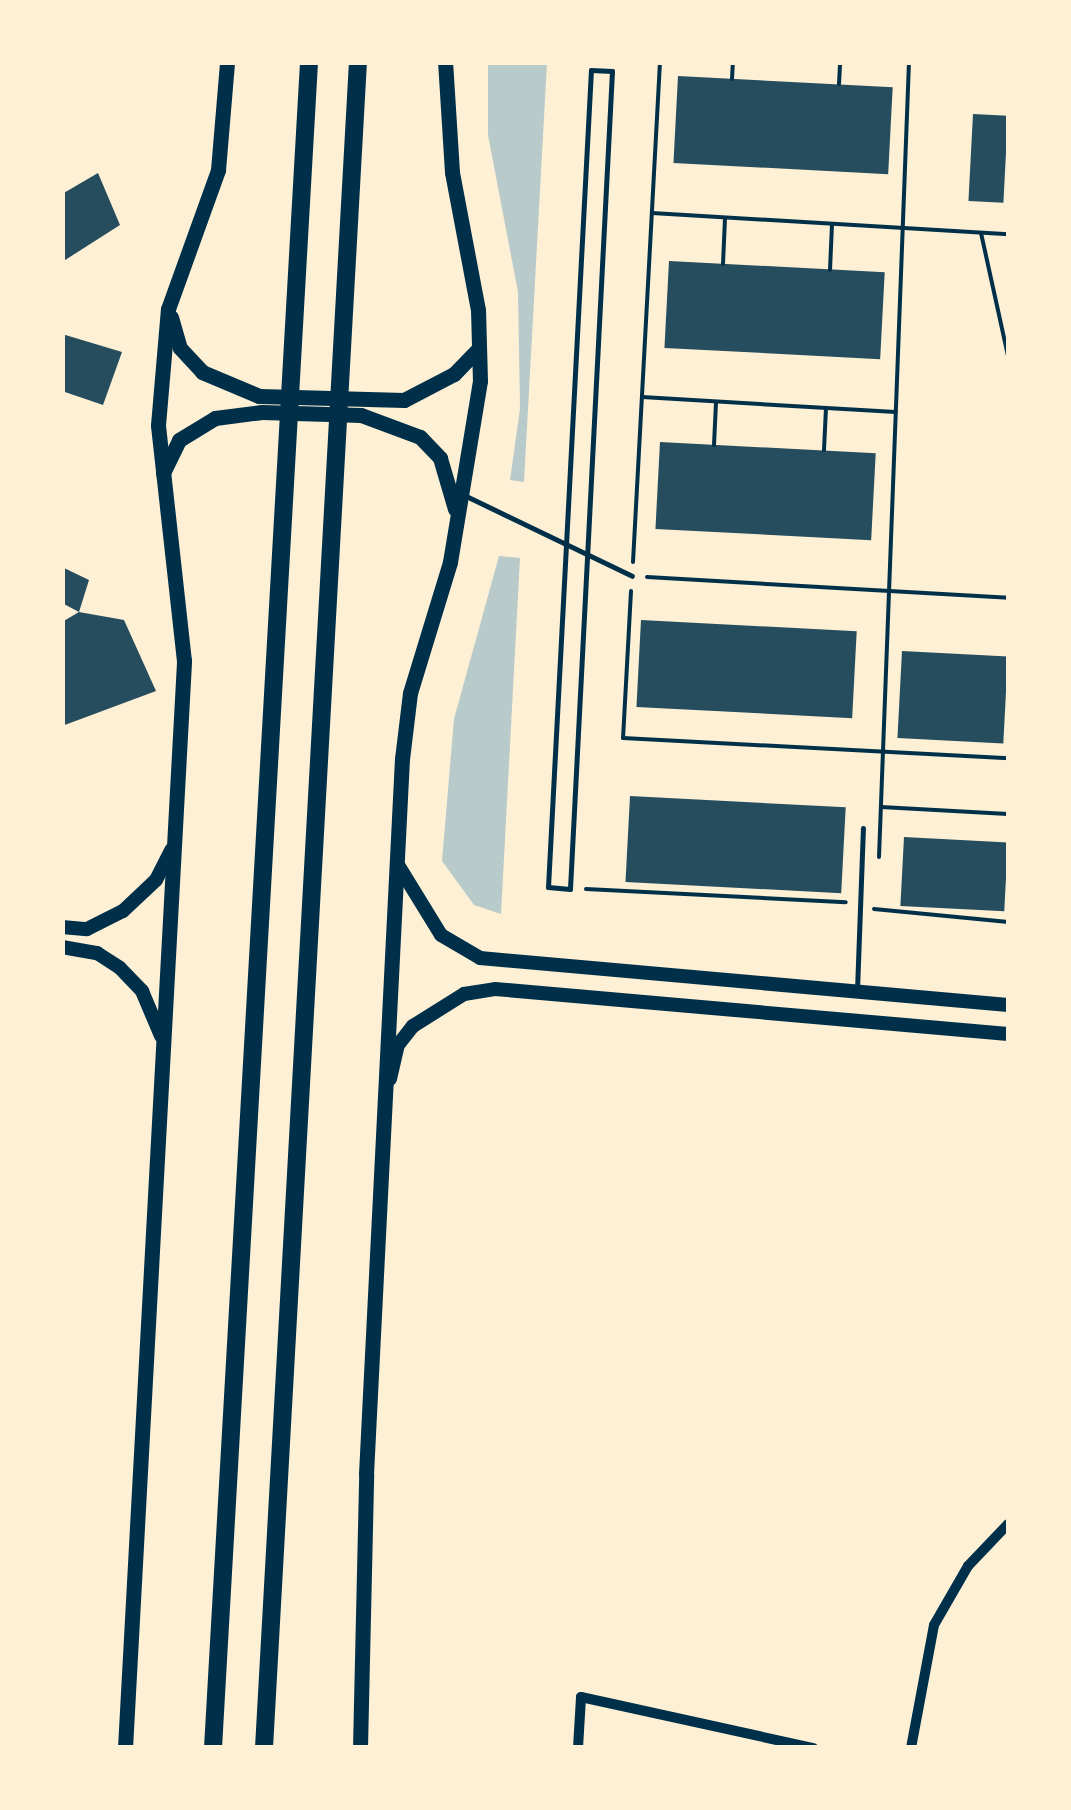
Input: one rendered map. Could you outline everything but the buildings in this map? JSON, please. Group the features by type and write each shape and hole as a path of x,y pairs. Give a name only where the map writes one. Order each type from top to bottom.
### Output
{"highway":[{"path":"214,1748 309,62"},
{"path":"264,1748 358,62"},
{"path":"271,1613 276,1748"}],"main road":[{"path":"125,1748 170,850 184,661 160,480 168,308 218,170 228,62"},
{"path":"360,1748 396,860 410,693 456,532 479,348 452,172 445,62"},
{"path":"168,308 180,348 202,372 259,396 404,400 454,374 479,348"},
{"path":"160,480 180,440 215,418 262,412 381,419 420,438 440,458 450,480 456,532"},
{"path":"62,927 86,929 124,910 156,880 170,850"},
{"path":"396,860 441,935 480,958 1008,1005"},
{"path":"62,947 98,953 120,968 142,991 161,1036"},
{"path":"386,1095 398,1045 414,1026 464,994 495,990 1008,1034"}],"street":[{"path":"912,1748 934,1626 968,1566 1008,1524"},
{"path":"578,1748 581,1696 814,1748"}],"lane":[{"path":"591,70 612,71 588,554 570,889 548,888 591,70"},
{"path":"463,495 632,576"},
{"path":"857,991 863,828"}],"path":[{"path":"660,62 624,738 1008,758"},
{"path":"732,79 733,62"},
{"path":"839,84 840,62"},
{"path":"878,875 909,62"},
{"path":"652,213 1008,234"},
{"path":"722,264 725,218"},
{"path":"830,270 832,224"},
{"path":"980,233 1008,356"},
{"path":"642,398 896,412"},
{"path":"714,444 716,402"},
{"path":"824,450 826,408"},
{"path":"632,576 1008,598"},
{"path":"881,806 1008,814"},
{"path":"570,889 860,906 1008,922"},
{"path":"876,926 877,892"}],"shaded area":[{"path":"488,63 547,63 524,482 510,480 520,409 518,292 488,135"},
{"path":"499,556 520,558 501,914 474,905 442,861 454,719"}]}
